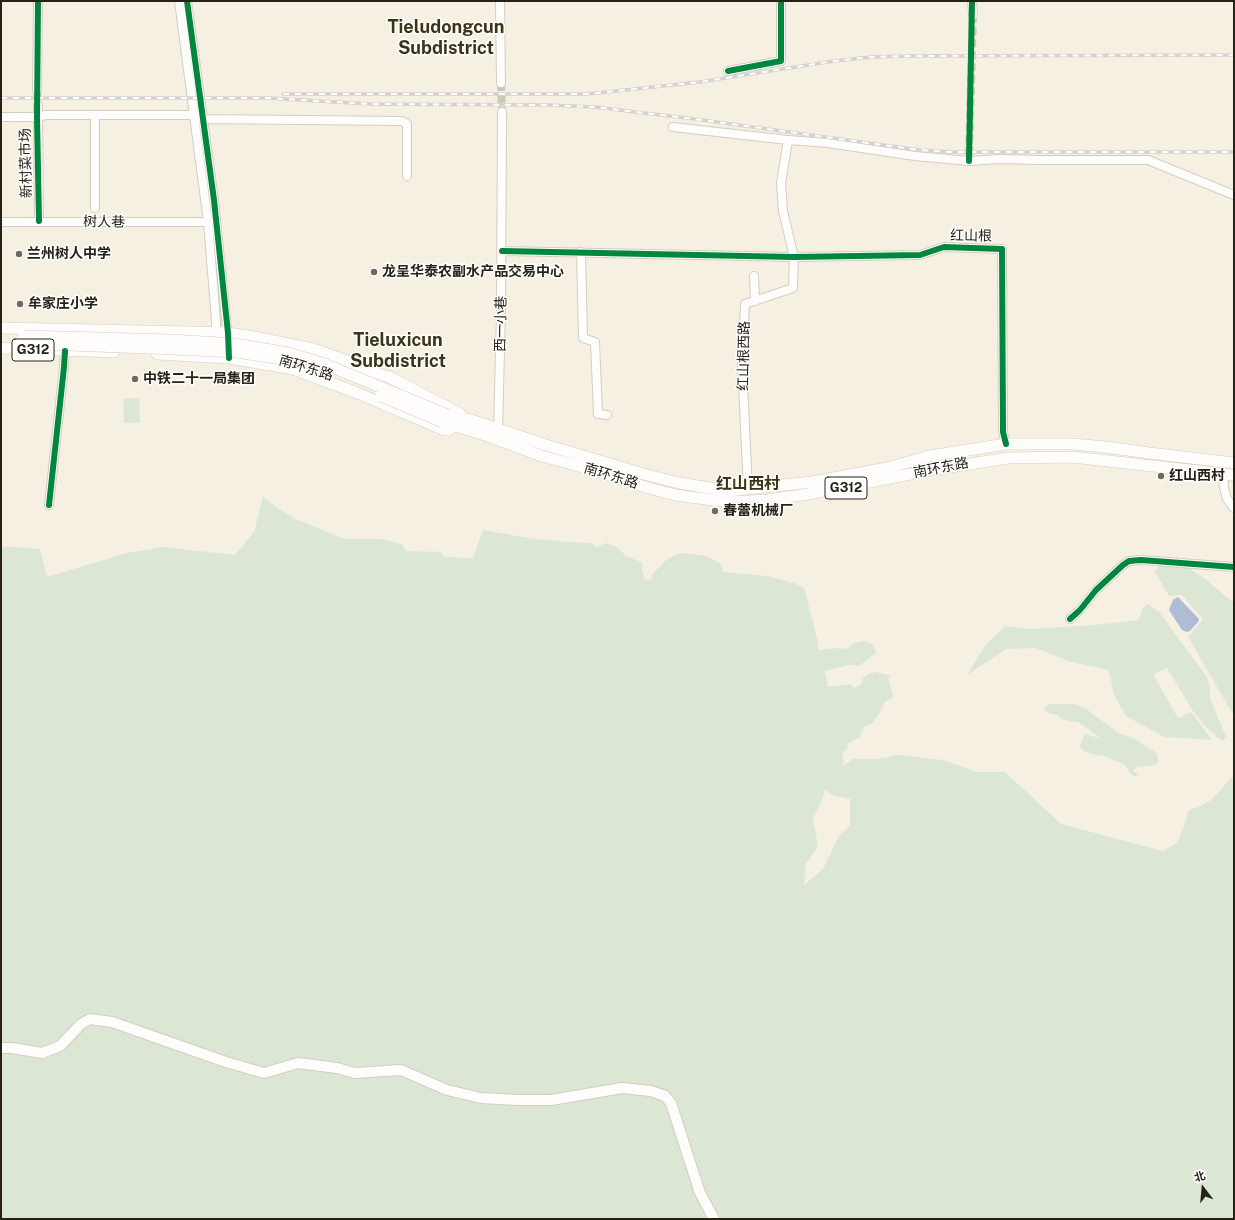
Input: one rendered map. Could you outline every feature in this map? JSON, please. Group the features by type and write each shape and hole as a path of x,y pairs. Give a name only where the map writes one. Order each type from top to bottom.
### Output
{"highway":[{"path":"1,328 36,330 128,330 228,333 313,349 389,378 469,425"},
{"name":"南环东路","path":"1,334 22,340"},
{"name":"南环东路","path":"1,342 22,340 228,352 288,360 319,369 445,418 497,435 679,483 728,491 812,482 887,468 930,456 1006,444 1079,444 1234,463"},
{"name":"G312","path":"1,348 64,351"},
{"path":"64,351 146,353 217,357 293,368 355,392 444,430 469,425"},
{"name":"南环东路","path":"497,435 542,456 676,495 730,502 767,500 808,494 938,468 1008,458 1072,457 1234,475"},
{"path":"1006,444 1008,458"}],"main road":[{"path":"1,1048 12,1048 42,1053 60,1046 81,1024 90,1019 112,1022 226,1062 264,1073 298,1063 337,1068 355,1073 401,1070 447,1090 482,1098 518,1100 551,1100 622,1088 651,1091 665,1096 671,1103 700,1193 714,1219"}],"street":[{"path":"37,90 38,1"},
{"path":"179,1 198,117 214,200 228,333 229,358"},
{"path":"187,1 208,222 217,357"},
{"path":"500,1 501,83"},
{"path":"728,70 780,61 781,1"},
{"path":"972,1 973,15"},
{"name":"新村菜市场","path":"38,105 39,222"},
{"name":"西一小巷","path":"497,435 502,251 502,112"},
{"path":"1,117 37,118 46,115 95,115 402,121 407,124 407,176"},
{"path":"95,115 95,208"},
{"path":"673,127 828,143 915,156 1041,160 1148,160 1234,195"},
{"path":"502,251 794,257 783,211 781,183 788,140"},
{"name":"树人巷","path":"1,222 208,222"},
{"name":"红山根","path":"794,257 920,255 944,247 1002,249 1003,432 1006,444"},
{"path":"581,252 583,338 595,342 598,414 607,416"},
{"name":"红山根西路","path":"748,490 742,364 745,304 793,288 794,257"},
{"path":"754,276 755,301"},
{"path":"49,505 64,367 64,351"},
{"path":"1223,474 1224,488 1227,499 1234,508"},
{"path":"1070,619 1080,610 1096,590 1123,565 1130,561 1141,560 1234,567"}],"green space":[{"path":"139,398 140,423 124,423 123,399"},
{"path":"263,497 296,519 344,539 382,539 402,544 406,551 440,552 445,557 473,558 483,530 534,539 591,543 597,547 606,543 617,547 626,556 641,562 643,565 642,570 645,580 651,580 653,573 665,561 674,555 682,553 707,556 721,564 724,572 767,576 794,583 804,588 818,642 818,650 839,648 847,649 854,643 862,641 873,644 876,653 859,666 850,665 825,671 828,687 851,684 854,688 862,684 863,678 876,672 891,676 888,679 893,697 885,702 872,723 864,727 860,737 847,745 847,749 842,755 844,761 842,766 853,759 875,759 900,755 943,760 977,772 1005,772 1061,824 1163,851 1177,843 1189,810 1201,806 1211,800 1234,775 1234,1219 1,1219 1,546 40,549 47,577 127,553 163,547 235,555 254,532","holes":["825,790 835,796 850,799 850,826 840,834 823,869 804,885 806,864 818,846 813,819"]},
{"path":"1160,564 1185,566 1204,578 1234,603 1234,716 1188,637 1203,619 1182,595 1169,596 1155,572"},
{"path":"1148,604 1159,612 1207,677 1210,687 1210,698 1226,737 1223,741 1206,727 1193,711 1167,668 1153,674 1178,718 1191,712 1212,740 1164,737 1126,716 1114,695 1109,670 1071,662 1036,648 1006,649 967,675 985,646 1005,626 1031,629 1094,625 1139,620 1143,607"},
{"path":"1049,704 1075,704 1085,708 1118,733 1133,738 1155,752 1158,756 1158,762 1155,765 1137,767 1133,771 1138,774 1135,777 1130,773 1125,765 1104,756 1095,755 1084,751 1079,747 1085,734 1100,738 1080,723 1061,719 1058,715 1048,713 1044,708"}],"water":[{"path":"1178,597 1199,619 1190,631 1187,632 1182,630 1169,610 1173,600"}],"tunnel":[{"path":"969,155 973,15"},
{"path":"501,83 502,112"},
{"path":"37,90 38,105"}],"railway":[{"path":"283,94 588,94 700,82 834,61 872,57 1234,55"},
{"path":"1,98 268,98 370,104 548,105 594,107 695,119 919,150 950,152 1234,152"}],"cycle path":[{"path":"38,1 37,117 39,221"},
{"path":"187,1 214,200 228,333 229,358"},
{"path":"728,71 781,61 781,1"},
{"path":"969,161 972,1"},
{"path":"502,251 794,257 920,255 944,247 1002,249 1003,432 1006,444"},
{"path":"49,505 65,351"},
{"path":"1070,619 1080,610 1096,590 1129,561 1141,560 1234,567"}],"place":[{"name":"兰州树人中学","path":"19,254"},
{"name":"龙呈华泰农副水产品交易中心","path":"374,272"},
{"name":"牟家庄小学","path":"20,304"},
{"name":"中铁二十一局集团","path":"135,379"},
{"name":"红山西村","path":"1161,476"},
{"name":"春蕾机械厂","path":"715,511"}],"district":[{"name":"Tieludongcun Subdistrict","path":"446,37"},
{"name":"Tieluxicun Subdistrict","path":"398,350"},
{"name":"红山西村","path":"748,484"}]}
